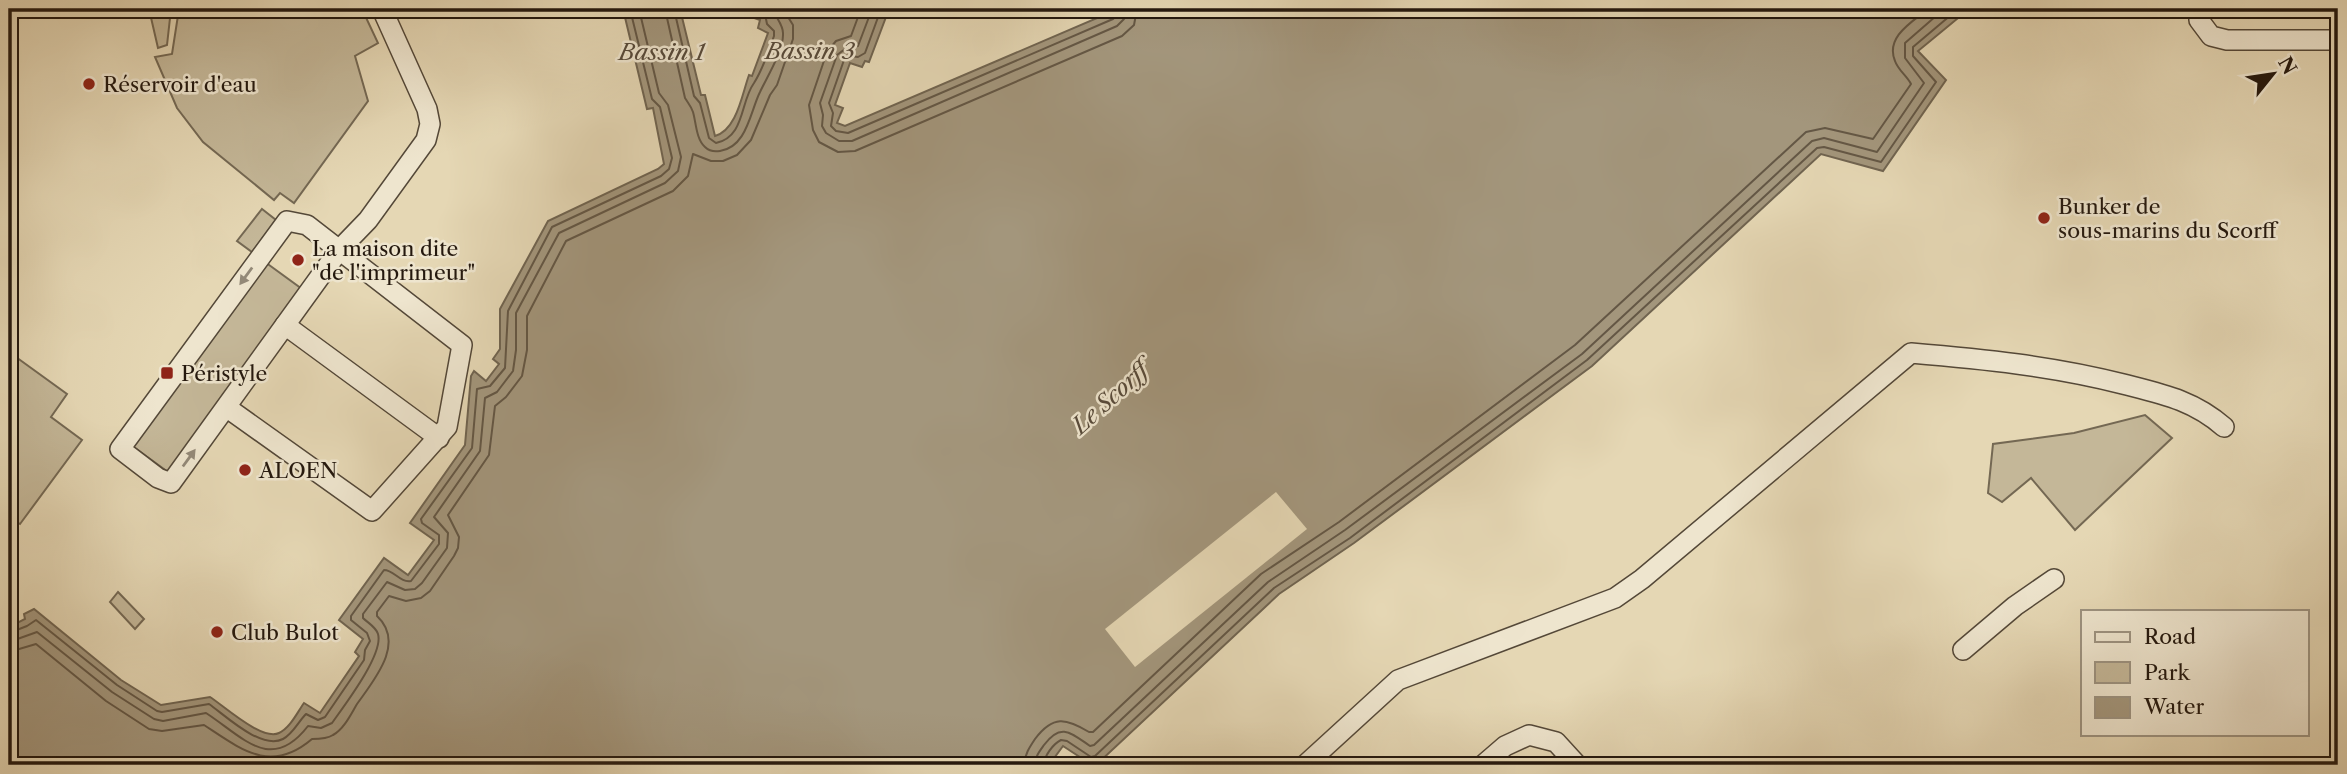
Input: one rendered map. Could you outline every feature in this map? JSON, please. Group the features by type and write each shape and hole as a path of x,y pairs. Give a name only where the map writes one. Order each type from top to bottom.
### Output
{"street":[{"path":"226,407 372,512 447,427 462,345 340,249 307,225 287,221 120,449 158,478 171,483 340,249 368,220 426,140 430,124 419,89 383,9"},
{"path":"2199,20 2211,36 2227,40 2338,40"},
{"path":"285,325 439,438"},
{"path":"1305,765 1398,680 1615,598 1642,579 1911,353 2020,363 2103,379 2179,398 2208,413 2224,427"},
{"path":"1963,650 2015,606 2054,579"},
{"path":"1483,765 1505,746 1529,735 1556,742 1577,765"}],"green space":[{"path":"149,9 171,9 167,45 158,48"},
{"path":"179,9 362,9 378,43 355,56 368,101 294,203 280,193 274,200 203,142 177,108 155,57 172,54"},
{"path":"262,209 276,220 252,252 237,241"},
{"path":"265,262 302,289 168,472 131,445"},
{"path":"9,352 67,394 51,417 82,440 20,524 9,517"},
{"path":"2145,415 2172,438 2075,530 2031,478 2002,502 1988,493 1993,444 2074,433"},
{"path":"118,592 144,619 135,629 110,602"}],"water":[{"path":"623,9 680,9 701,95 705,95 715,136 729,127 734,119 749,75 752,76 768,33 758,28 760,20 754,18 758,9 889,9 869,62 865,61 862,67 850,63 835,105 843,108 837,123 845,126 1118,9 1969,9 1918,51 1946,80 1883,171 1821,154 1592,366 1354,543 1279,594 1096,765 1063,746 1049,765 9,765 9,627 25,619 24,614 34,609 121,680 161,705 210,697 253,727 272,734 287,728 304,703 320,713 359,656 355,652 363,639 339,620 384,558 408,575 434,540 410,523 465,445 471,376 474,371 486,381 499,364 493,359 500,349 500,309 548,221 664,164 653,108 647,109"}],"pier":[{"path":"1276,492 1307,529 1135,667 1105,629"}],"place":[{"name":"Réservoir d'eau","path":"89,84"},
{"name":"Bunker de sous-marins du Scorff","path":"2044,218"},
{"name":"La maison dite \"de l'imprimeur\"","path":"298,260"},
{"name":"Péristyle","path":"167,373"},
{"name":"ALOEN","path":"245,470"},
{"name":"Club Bulot","path":"217,632"}],"water label":[{"name":"Bassin 3","path":"810,51"},
{"name":"Bassin 1","path":"662,52"},
{"name":"Le Scorff","path":"1110,398"}]}
